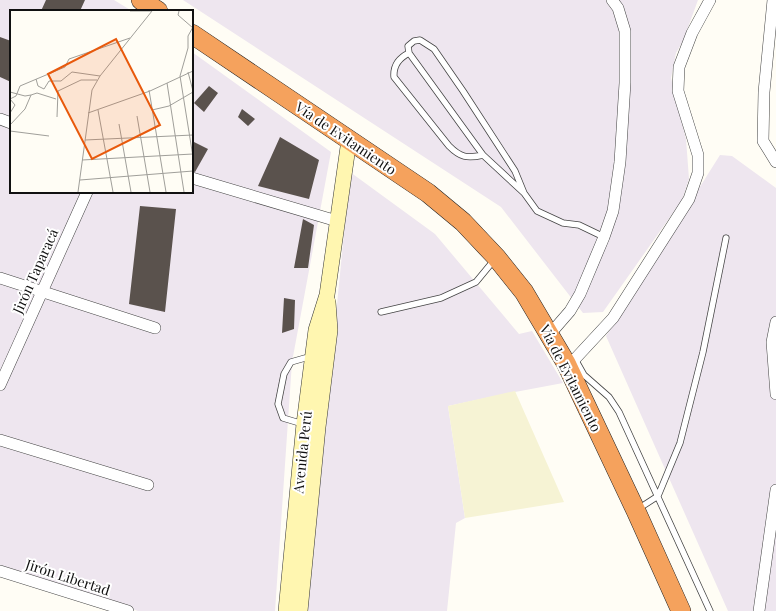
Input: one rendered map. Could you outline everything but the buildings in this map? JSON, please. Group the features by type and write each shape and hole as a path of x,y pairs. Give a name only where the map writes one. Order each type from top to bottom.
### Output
{"highway":[{"path":"141,0 156,10"},
{"name":"Vía de Evitamiento","path":"193,35 428,193 463,222 496,257 524,292 550,334 571,361 681,611"}],"main road":[{"name":"Avenida Perú","path":"286,611 319,361 330,330 327,295 349,140"},
{"name":"Avenida Perú","path":"300,611 311,426"}],"street":[{"path":"550,334 570,311 580,294 604,237 613,211 620,162 625,84 625,32 618,8 612,0"},
{"path":"571,361 613,318 689,199 698,174 698,156 678,91 679,67 692,33 710,0"},
{"path":"773,0 764,92 764,141 776,162"},
{"path":"0,119 10,123"},
{"path":"193,178 337,221"},
{"name":"Jirón Taparacá","path":"0,385 87,193"},
{"path":"0,278 156,328"},
{"path":"776,322 772,342 776,394"},
{"path":"0,440 148,485"},
{"path":"759,611 776,490"},
{"name":"Jirón Libertad","path":"0,571 128,611"}],"lane":[{"path":"524,193 515,171 463,90 434,50 420,40 414,41 408,46 409,53 483,155 524,193 537,211 563,223 579,225 604,237"},
{"path":"409,53 400,58 394,70 394,76 448,146 457,154 465,157 483,155"},
{"path":"636,511 658,496 680,443 703,352 726,238"},
{"path":"381,312 441,298 476,282 496,257"},
{"path":"311,426 283,418 278,404 284,374 291,362 305,358 319,361"},
{"path":"571,361 584,375 609,397 620,412 710,611"}],"shaded area":[{"path":"0,0 114,0 130,10 10,10 10,193 193,193 193,53 331,152 292,362 275,611 138,611 0,565"},
{"path":"183,0 698,0 683,41 676,53 671,78 686,139 689,179 682,200 603,312 583,313 501,207"},
{"path":"720,155 732,156 776,188 776,611 728,611 606,336"},
{"path":"350,172 435,234 519,334 532,331 563,383 448,406 465,518 456,523 447,611 304,611 328,396"},
{"path":"515,391 564,502 465,518 448,406"}]}
